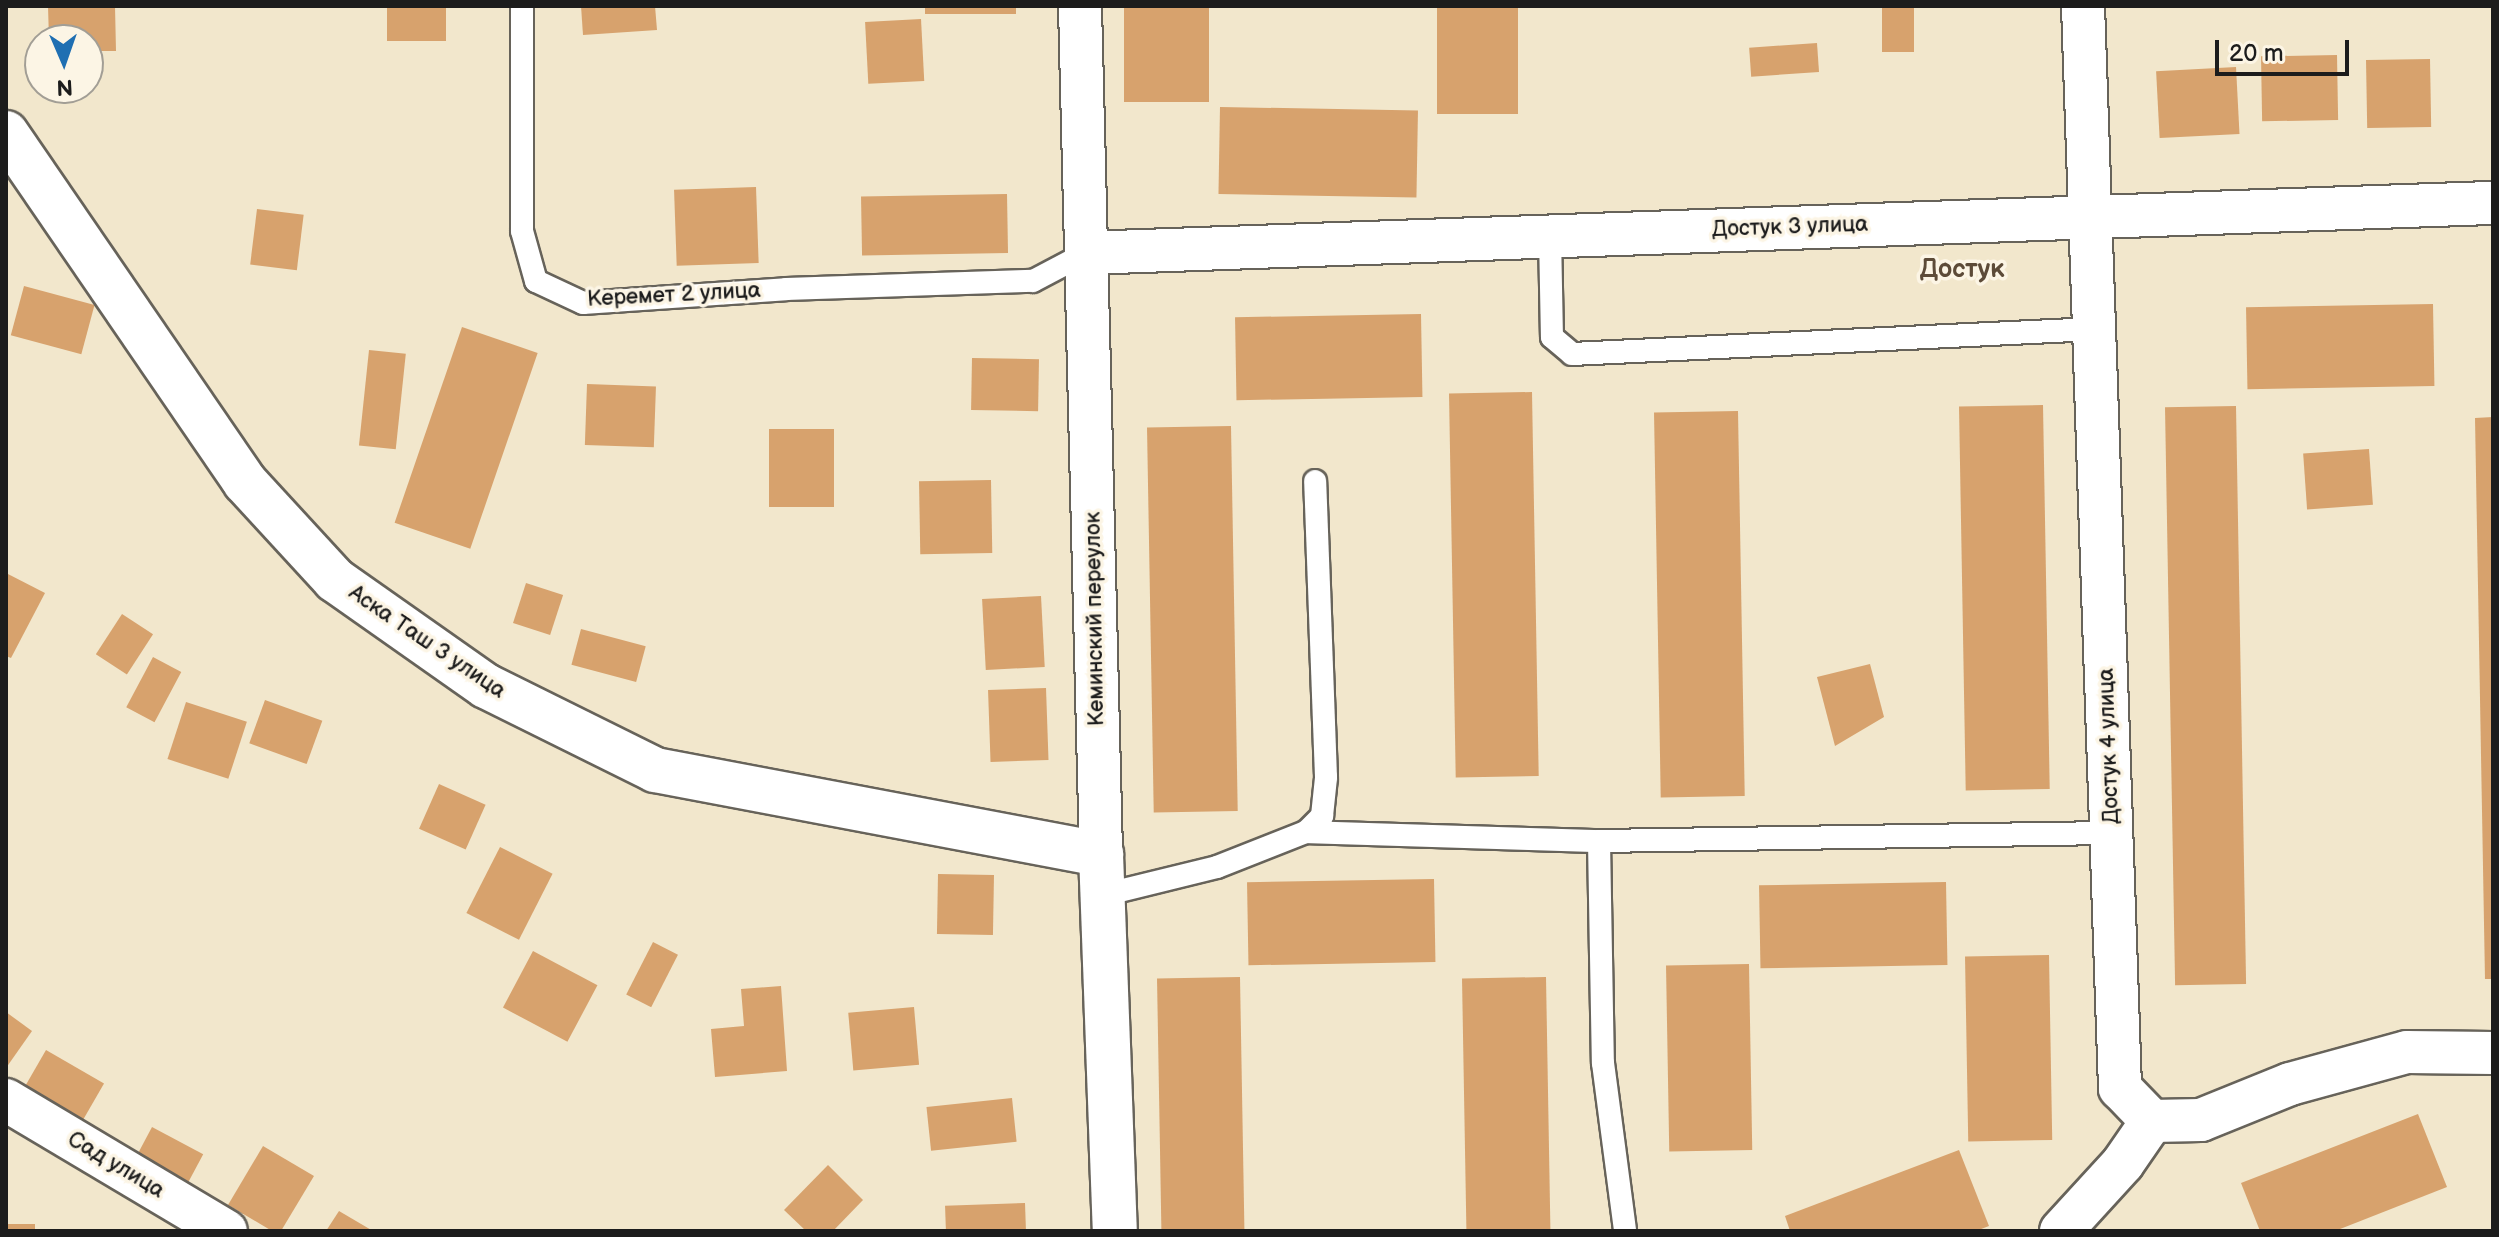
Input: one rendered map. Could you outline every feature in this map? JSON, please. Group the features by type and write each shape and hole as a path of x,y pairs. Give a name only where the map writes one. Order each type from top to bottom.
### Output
{"street":[{"name":"Кеминский переулок","path":"1080,6 1102,874 1115,1231"},
{"name":"Достук 4 улица","path":"2083,6 2120,1088 2152,1121"},
{"name":"Аска Таш 3 улица","path":"6,133 245,482 335,580 486,686 655,770 1102,874"},
{"name":"Достук 3 улица","path":"1086,253 2493,203"},
{"path":"2061,1231 2123,1163 2152,1121 2201,1120 2290,1084 2407,1052 2493,1053"},
{"name":"Сад улица","path":"6,1100 226,1231"}],"lane":[{"name":"Керемет 2 улица","path":"522,6 522,231 536,281 583,303 786,289 1033,281 1086,253"},
{"path":"1550,235 1552,337 1572,354 2095,329"},
{"path":"1306,832 1322,816 1326,777 1315,481"},
{"path":"1102,874 1217,867 1306,832 1599,841 2111,833"},
{"path":"1599,841 1603,1063 1625,1231"}],"building":[{"path":"48,6 115,6 116,51 104,51 104,24 49,24"},
{"path":"387,6 446,6 446,41 387,41"},
{"path":"581,6 655,6 657,30 583,35"},
{"path":"925,6 1016,6 1016,14 925,14"},
{"path":"1124,6 1209,6 1209,102 1124,102"},
{"path":"1437,6 1518,6 1518,114 1437,114"},
{"path":"1882,6 1914,6 1914,52 1882,52"},
{"path":"921,19 924,81 868,84 865,22"},
{"path":"1817,43 1819,72 1751,77 1749,48"},
{"path":"2337,55 2338,120 2262,121 2261,56"},
{"path":"2430,59 2431,127 2367,128 2366,60"},
{"path":"2236,67 2240,134 2160,138 2156,71"},
{"path":"1220,107 1418,110 1416,197 1218,194"},
{"path":"756,187 759,263 677,266 674,190"},
{"path":"1007,194 1008,253 862,256 861,197"},
{"path":"257,209 304,215 297,270 250,265"},
{"path":"24,286 95,305 81,354 11,335"},
{"path":"2433,304 2434,386 2247,389 2246,307"},
{"path":"1421,314 1422,397 1236,400 1235,317"},
{"path":"462,327 538,353 470,549 395,523"},
{"path":"369,350 406,354 396,449 359,445"},
{"path":"972,358 1039,359 1038,411 971,410"},
{"path":"587,384 656,386 654,447 585,445"},
{"path":"1532,392 1539,776 1456,777 1449,393"},
{"path":"2043,405 2050,789 1966,790 1959,406"},
{"path":"2236,406 2246,984 2175,985 2165,407"},
{"path":"1738,411 1745,796 1661,797 1654,412"},
{"path":"2493,417 2493,979 2485,979 2475,418"},
{"path":"1231,426 1238,811 1154,812 1147,427"},
{"path":"769,429 834,429 834,507 769,507"},
{"path":"2369,449 2373,505 2307,509 2303,454"},
{"path":"991,480 992,553 920,554 919,481"},
{"path":"6,573 45,593 11,658 6,656"},
{"path":"526,583 563,595 550,635 513,623"},
{"path":"1041,596 1045,667 986,670 982,599"},
{"path":"122,614 153,634 127,674 96,654"},
{"path":"581,629 646,646 636,682 571,665"},
{"path":"153,657 181,672 154,722 126,707"},
{"path":"1870,664 1884,717 1835,746 1817,677"},
{"path":"1046,688 1049,760 991,762 988,690"},
{"path":"265,700 322,721 307,764 249,743"},
{"path":"186,702 247,722 228,779 167,759"},
{"path":"439,784 486,805 466,850 419,829"},
{"path":"500,847 553,874 519,940 466,913"},
{"path":"938,874 994,875 993,935 937,934"},
{"path":"1434,879 1435,962 1248,965 1247,882"},
{"path":"1946,882 1947,965 1760,968 1759,885"},
{"path":"653,942 678,955 651,1007 626,995"},
{"path":"533,951 597,985 567,1042 503,1008"},
{"path":"2049,955 2052,1140 1968,1141 1965,956"},
{"path":"1749,964 1752,1150 1669,1151 1666,965"},
{"path":"1240,977 1244,1231 1161,1231 1157,978"},
{"path":"1546,977 1550,1231 1466,1231 1462,978"},
{"path":"781,986 787,1071 715,1077 711,1029 744,1026 741,989"},
{"path":"914,1007 919,1065 853,1071 848,1013"},
{"path":"6,1012 32,1031 6,1068"},
{"path":"46,1050 104,1084 82,1122 23,1089"},
{"path":"1012,1098 1017,1142 931,1151 926,1107"},
{"path":"2418,1114 2447,1187 2335,1231 2260,1231 2241,1183"},
{"path":"152,1127 203,1154 188,1183 137,1156"},
{"path":"263,1146 314,1176 281,1231 272,1231 228,1205"},
{"path":"1959,1150 1989,1226 1976,1231 1790,1231 1785,1216"},
{"path":"828,1165 863,1200 833,1231 806,1231 784,1210"},
{"path":"1025,1203 1026,1231 946,1231 945,1206"},
{"path":"339,1211 373,1231 326,1231"},
{"path":"6,1224 35,1224 35,1231 6,1231"}],"district":[{"name":"Достук","path":"1962,270"}]}
